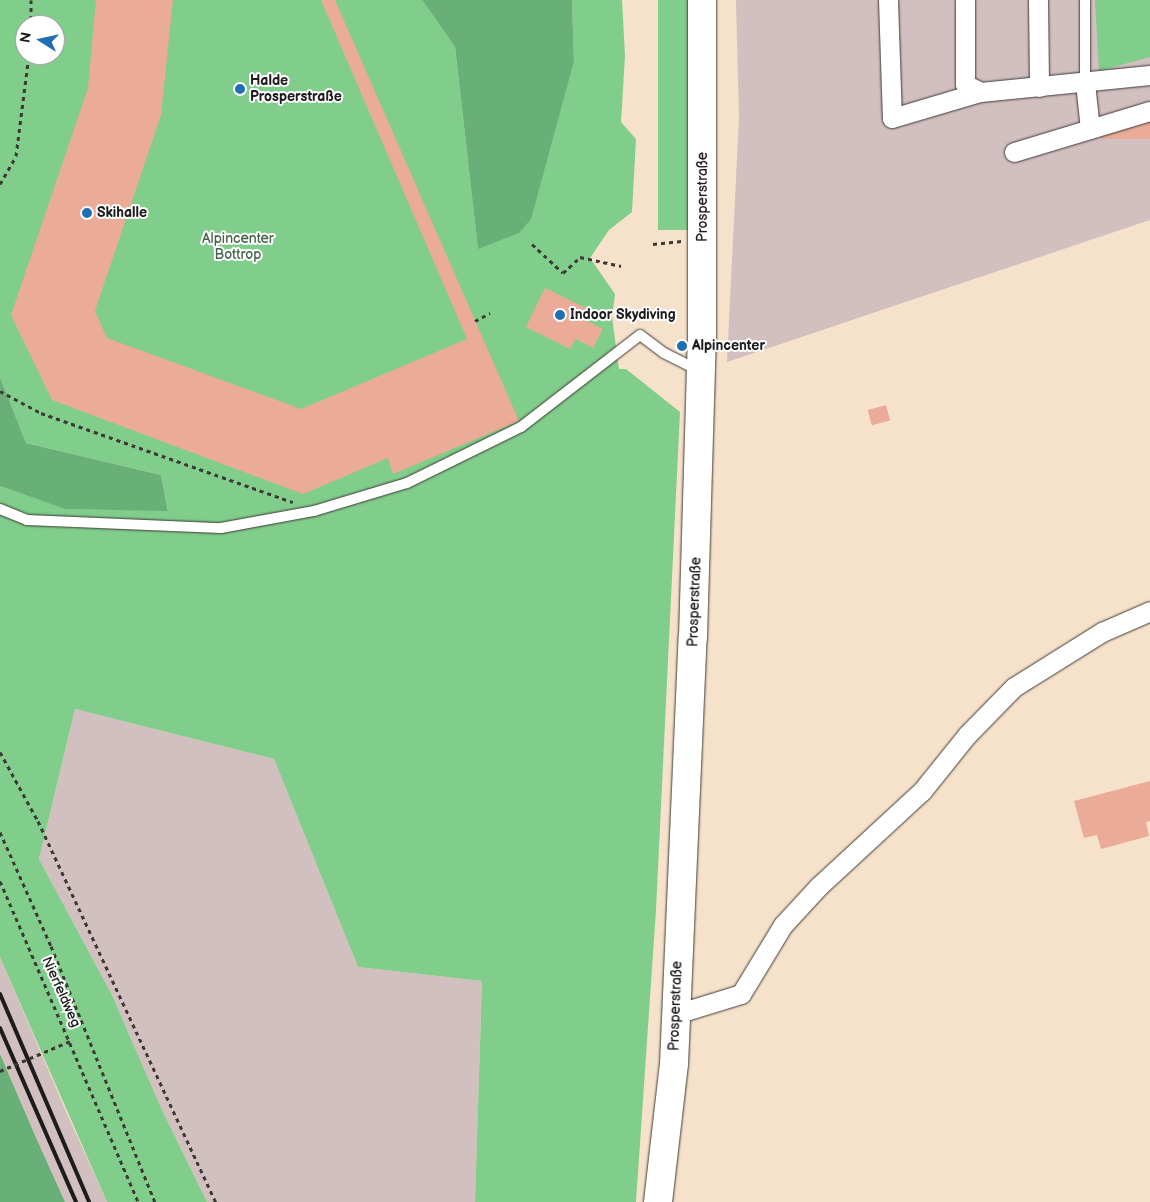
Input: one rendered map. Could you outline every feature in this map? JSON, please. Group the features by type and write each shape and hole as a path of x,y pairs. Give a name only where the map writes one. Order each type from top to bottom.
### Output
{"main road":[{"name":"Prosperstraße","path":"658,1202 674,1064 692,676 701,371 702,0"}],"street":[{"path":"888,0 892,118 980,92 1150,75"},
{"path":"965,0 965,84 980,92"},
{"path":"1038,0 1039,87"},
{"path":"1085,83 1090,129"},
{"path":"1014,152 1150,110"},
{"path":"676,1014 741,994 783,925 819,886 922,791 967,735 1014,687 1102,632 1150,611"}],"lane":[{"path":"1085,0 1085,83"},
{"path":"0,509 27,520 221,528 314,511 408,483 521,427 640,335 664,353 701,371"}],"path":[{"path":"31,0 32,15"},
{"path":"0,184 16,156 28,65"},
{"path":"532,244 563,273 580,257 621,266"},
{"path":"475,321 490,313"},
{"path":"0,390 41,413 256,487 314,511"},
{"path":"0,752 38,821 216,1202"},
{"path":"0,832 51,946 155,1202"},
{"name":"Nierfeldweg","path":"0,881 70,1041 0,1071"},
{"path":"70,1041 138,1202"}],"shaded area":[{"path":"736,0 1150,0 1150,220 727,362 739,117"},
{"path":"75,709 274,759 358,967 482,981 475,1202 207,1202 161,1108 112,995 39,859"},
{"path":"0,957 107,1202 65,1202 34,1133 0,1054"}],"green space":[{"name":"Alpincenter Bottrop","path":"0,0 422,0 455,47 478,248 574,61 572,0 622,0 625,56 621,122 636,139 632,212 609,230 590,258 615,294 612,317 619,369 626,369 680,412 656,910 636,1202 475,1202 482,981 358,967 274,759 75,709 39,859 112,995 161,1108 207,1202 107,1202 0,957 0,486 66,509 168,510 161,475 26,443 0,377"},
{"path":"422,0 572,0 574,61 531,219 519,233 478,249 455,47"},
{"path":"658,0 689,0 689,230 658,230"},
{"path":"1095,0 1150,0 1150,57 1099,71"},
{"path":"0,377 26,443 161,475 168,511 65,509 0,486"},
{"path":"0,1054 34,1133 65,1202 0,1202"}],"building":[{"name":"Skihalle","path":"96,0 173,0 161,115 95,311 107,338 301,409 467,339 321,0 335,0 519,421 393,474 388,458 303,494 52,400 11,315 88,88"},
{"path":"1101,122 1150,122 1150,139 1101,139"},
{"name":"Indoor Skydiving","path":"545,288 590,310 585,320 603,329 593,348 576,339 570,349 526,327"},
{"path":"886,405 890,420 872,425 868,410"},
{"path":"1150,781 1150,821 1146,822 1149,836 1101,849 1097,835 1084,838 1074,801"}],"railway":[{"path":"0,994 89,1202"},
{"path":"0,1028 76,1202"}],"place":[{"name":"Halde Prosperstraße","path":"240,89"},
{"name":"Skihalle","path":"87,213"},
{"name":"Indoor Skydiving","path":"560,315"},
{"name":"Alpincenter","path":"682,346"}]}
